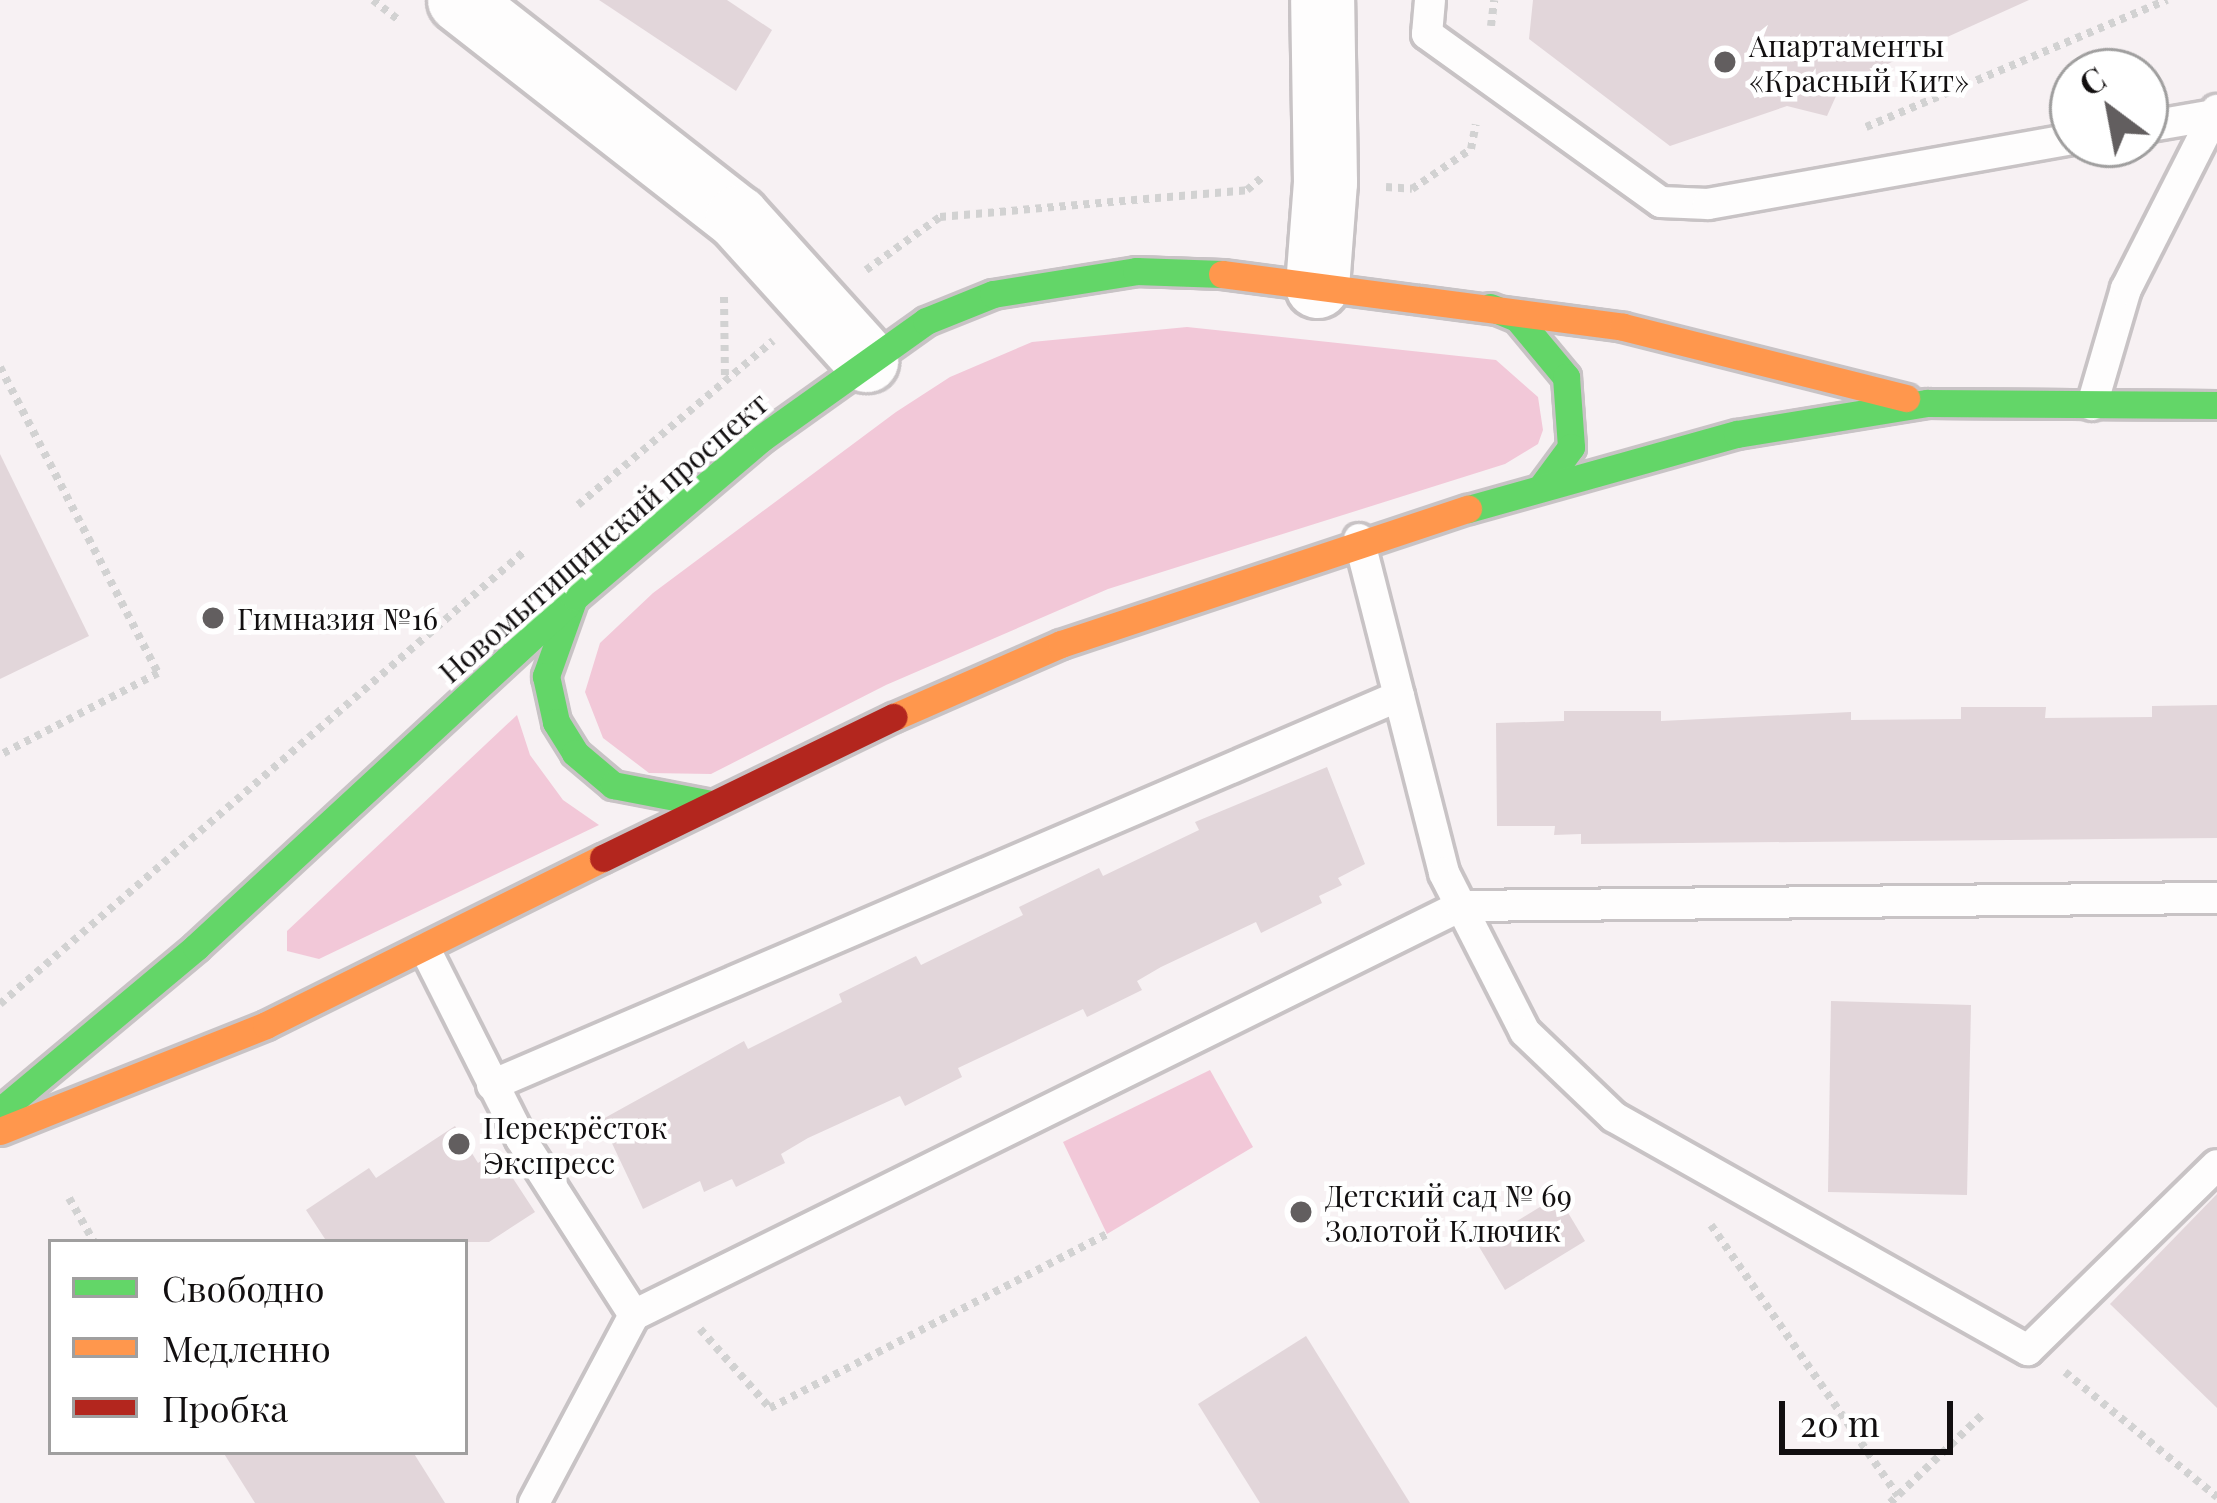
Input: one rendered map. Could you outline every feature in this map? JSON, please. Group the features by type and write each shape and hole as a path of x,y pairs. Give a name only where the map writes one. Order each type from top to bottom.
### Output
{"main road":[{"name":"Новомытищинский проспект","path":"0,1111 196,947 575,597 866,360 926,321 1057,278 1136,271 1486,306 1711,346 1927,403"},
{"path":"1486,306 1517,318 1565,377 1574,415 1571,447 1543,485"},
{"name":"Новомытищинский проспект","path":"0,1131 266,1025 712,805 1060,644 1359,539 1737,434 1927,403 2217,405"},
{"path":"575,597 546,676 556,722 575,753 613,785 712,805"}],"street":[{"path":"459,0 737,217 866,360"},
{"path":"1317,286 1325,182 1322,0"}],"lane":[{"path":"1430,0 1426,34 1661,202 1708,204 2049,143"},
{"path":"2169,122 2213,113"},
{"path":"2092,405 2126,289 2213,113"},
{"path":"1359,539 1444,873 1526,1032 1614,1117 2028,1350 2217,1165"},
{"path":"492,1085 1399,696"},
{"path":"534,1503 634,1315 1461,906 2217,898"},
{"path":"425,949 492,1085 566,1218 634,1315"}],"path":[{"path":"1859,130 2167,0"},
{"path":"0,368 158,673 0,755"},
{"path":"69,1198 92,1239"},
{"path":"1702,1213 1894,1499 1984,1413"},
{"path":"670,1294 770,1408 1107,1234"},
{"path":"2028,1350 2068,1373 2217,1497"}],"shaded area":[{"path":"1187,327 1496,360 1538,397 1543,430 1538,444 1505,464 1108,589 886,685 711,774 649,773 603,738 585,692 600,643 653,593 896,412 950,377 1032,342"},
{"path":"517,715 530,755 563,800 599,825 319,959 287,951 287,931"},
{"path":"1210,1070 1253,1147 1107,1234 1063,1142"}],"building":[{"path":"599,0 727,0 772,30 736,91"},
{"name":"Апартаменты «Красный Кит»","path":"1533,0 2029,0 1841,85 1827,116 1787,106 1670,146 1529,39"},
{"path":"0,454 89,636 0,679"},
{"path":"2217,705 2217,838 1581,844 1581,834 1554,835 1555,826 1497,826 1496,723 1564,721 1564,711 1661,711 1661,721 1851,712 1851,720 1961,719 1961,707 2046,707 2045,718 2152,717 2152,706"},
{"path":"1327,767 1365,864 1338,878 1342,885 1319,896 1322,903 1261,933 1256,922 1161,967 1137,981 1142,990 1087,1017 1083,1009 958,1068 962,1077 905,1106 900,1096 808,1138 781,1154 785,1163 736,1187 732,1179 704,1192 700,1181 643,1209 601,1120 744,1041 748,1049 842,1002 839,994 916,956 921,965 1023,915 1019,907 1099,868 1103,876 1199,830 1195,822"},
{"path":"1831,1001 1971,1005 1967,1195 1828,1192"},
{"path":"455,1126 478,1163 495,1151 535,1212 489,1242 325,1239 306,1210 369,1168 376,1178"},
{"path":"2217,1194 2217,1408 2110,1304"},
{"path":"1558,1196 1585,1241 1505,1290 1478,1245"},
{"path":"1306,1336 1410,1503 1260,1503 1198,1404"},
{"path":"225,1455 415,1455 445,1503 255,1503"}],"traffic: fast":[{"path":"0,1111 196,947 575,597 762,438 926,321 993,294 1136,271 1222,274"},
{"path":"1490,307 1517,318 1566,377 1571,447 1543,485"},
{"path":"1468,509 1737,434 1927,403 2217,405"},
{"path":"573,600 546,676 556,722 575,753 613,785 712,804"}],"traffic: slow":[{"path":"1222,274 1623,327 1906,398"},
{"path":"894,717 1061,644 1468,509"},
{"path":"0,1131 266,1025 603,858"}],"traffic: jam":[{"path":"603,858 894,717"}],"place":[{"name":"Апартаменты «Красный Кит»","path":"1725,62"},
{"name":"Гимназия №16","path":"213,618"},
{"name":"Перекрёсток Экспресс","path":"459,1144"},
{"name":"Детский сад № 69 Золотой Ключик","path":"1301,1212"}]}
